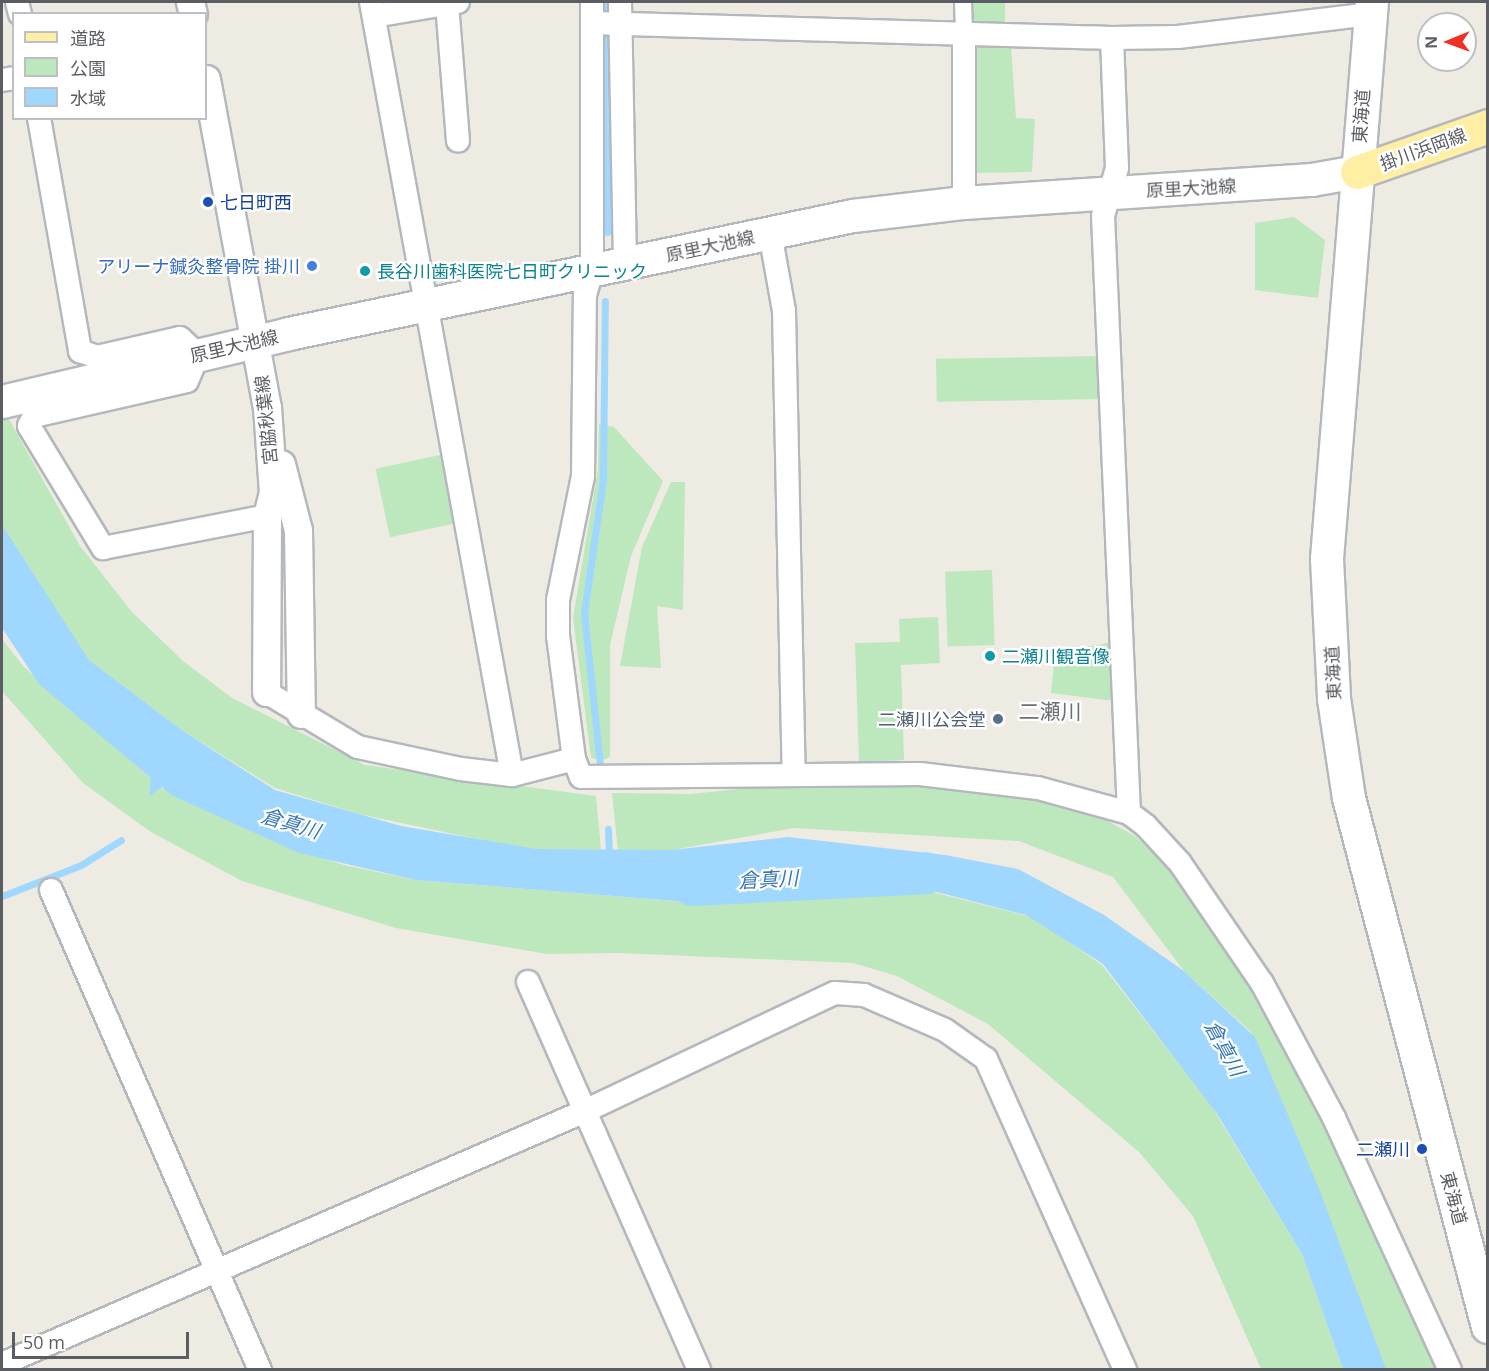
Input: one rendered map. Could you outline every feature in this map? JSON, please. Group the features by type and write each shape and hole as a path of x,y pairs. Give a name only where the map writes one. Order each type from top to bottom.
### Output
{"main road":[{"name":"東海道","path":"1371,8 1327,559 1340,755 1488,1327"},
{"name":"掛川浜岡線","path":"1357,172 1488,126"},
{"name":"原里大池線","path":"2,402 256,341 853,216 964,203 1312,180 1357,172"}],"street":[{"path":"963,2 964,203"},
{"path":"458,141 452,3 372,9 512,775"},
{"path":"1371,8 1178,37 1112,38 592,12 592,271 585,295 583,476 558,600 558,636 574,759 581,777 920,774 1038,789 1129,813 1146,826 1180,863 1262,983 1334,1118 1450,1370"},
{"path":"620,12 625,263"},
{"path":"1112,38 1117,168 1103,216 1129,813"},
{"name":"宮脇秋葉線","path":"207,85 267,407 273,492 267,516 266,692"},
{"path":"39,120 80,351 97,357 180,338 198,355 187,381 34,416 29,426 103,548 267,516"},
{"path":"770,233 784,311 794,774"},
{"path":"267,407 298,530 301,714"},
{"path":"266,692 358,747 512,775 574,759"},
{"path":"51,890 260,1370"},
{"path":"528,982 699,1370"},
{"path":"2,1364 216,1269 585,1111 835,993 864,995 945,1030 986,1059 997,1077 1125,1370"}],"green space":[{"path":"967,2 1005,2 1005,29 967,29"},
{"path":"980,46 1011,47 1016,118 1035,119 1032,172 975,173 972,52"},
{"path":"1294,217 1325,240 1318,298 1255,290 1255,223"},
{"path":"1099,356 1100,399 937,402 936,359"},
{"path":"6,414 80,546 132,612 183,661 232,698 365,765 596,796 601,850 524,849 359,814 275,788 183,731 89,660 38,588 2,525 2,417"},
{"path":"599,424 614,427 663,481 631,556 610,645 610,757 603,760 591,758 573,618 598,469"},
{"path":"440,455 455,523 390,537 375,469"},
{"path":"671,482 685,482 683,610 657,606 661,668 620,666 642,547"},
{"path":"992,570 995,645 948,647 945,572"},
{"path":"938,617 940,663 901,665 904,760 859,762 855,643 900,642 899,619"},
{"path":"2,639 24,667 162,788 275,842 344,865 416,880 701,903 773,871 824,865 1032,917 1102,965 1210,1104 1302,1254 1343,1369 1261,1369 1193,1216 1139,1152 988,1024 897,976 853,963 619,953 547,954 396,928 242,881 151,832 83,783 2,691"},
{"path":"1111,642 1114,701 1051,693 1055,654"},
{"path":"776,785 920,785 1026,797 1106,820 1135,836 1166,866 1230,949 1276,1024 1377,1225 1439,1369 1384,1369 1251,1032 1184,971 1113,877 1019,841 794,828 667,851 618,852 612,793 691,794"}],"water":[{"path":"2,525 89,660 183,731 275,790 401,826 536,849 671,850 788,837 945,855 1018,869 1104,915 1184,971 1255,1037 1320,1191 1386,1369 1343,1369 1302,1254 1217,1114 1103,964 1026,915 829,864 773,871 701,903 416,880 299,853 171,795 162,787 149,796 151,778 39,684 2,628"}],"waterway":[{"path":"607,232 608,2"},
{"path":"600,765 584,613 603,479 605,301"},
{"path":"608,829 609,857"},
{"path":"2,896 81,865 121,840"},
{"name":"倉真川","path":"692,885 926,873"}],"place":[{"name":"七日町西","path":"208,202"},
{"name":"アリーナ鍼灸整骨院 掛川","path":"312,266"},
{"name":"長谷川歯科医院七日町クリニック","path":"365,271"},
{"name":"二瀬川観音像","path":"990,656"},
{"name":"二瀬川公会堂","path":"998,719"},
{"name":"二瀬川","path":"1422,1149"}],"district":[{"name":"二瀬川","path":"1050,711"}]}
